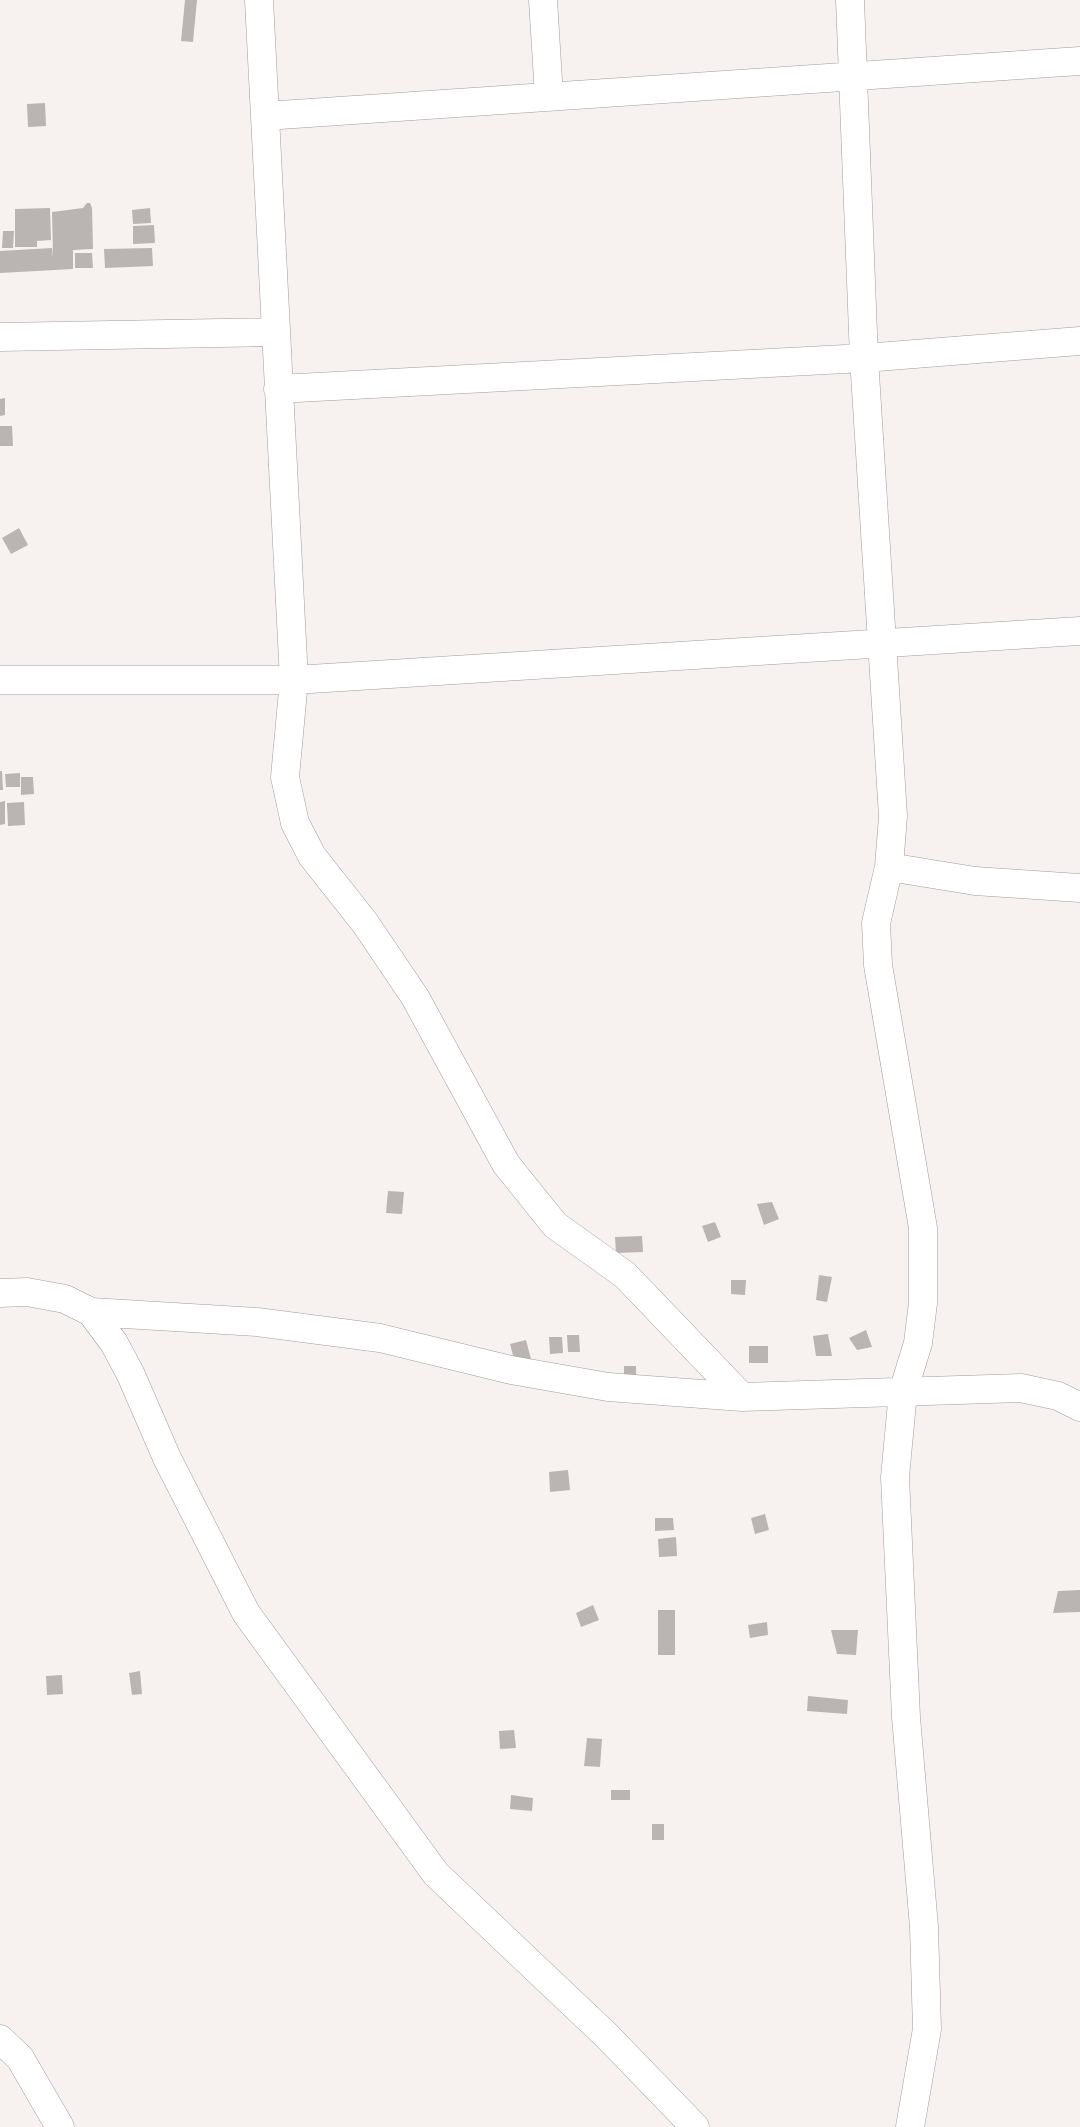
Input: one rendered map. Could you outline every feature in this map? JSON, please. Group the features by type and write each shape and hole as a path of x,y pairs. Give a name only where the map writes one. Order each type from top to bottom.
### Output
{"street":[{"path":"259,0 294,680 285,777 295,823 312,856 365,922 415,997 506,1164 555,1225 625,1275 742,1397"},
{"path":"543,0 549,96"},
{"path":"850,0 864,358 893,816 889,867 876,922 878,965 923,1228 923,1302 918,1343 903,1392 895,1477 906,1716 924,1927 927,2029 910,2127"},
{"path":"265,116 549,96 853,78 1080,61"},
{"path":"0,337 276,332"},
{"path":"278,389 864,358 1080,341"},
{"path":"0,680 294,680 1080,631"},
{"path":"889,867 975,882 1080,888"},
{"path":"0,1293 27,1292 65,1299 91,1312 257,1322 380,1338 511,1370 608,1387 742,1397 1021,1388 1058,1396 1080,1407"},
{"path":"91,1312 114,1342 127,1367 167,1458 246,1613 436,1874 607,2036 695,2127"},
{"path":"0,2039 20,2058 60,2127"}],"building":[{"path":"185,0 197,0 193,42 181,41"},
{"path":"45,103 46,126 28,127 27,104"},
{"path":"87,203 90,203 92,208 93,249 73,250 73,269 0,273 0,251 52,248 53,257 52,212 83,208"},
{"path":"50,208 51,240 37,241 37,247 15,247 15,209"},
{"path":"150,208 151,223 133,224 132,210"},
{"path":"154,225 155,243 133,244 133,226"},
{"path":"3,231 14,231 13,248 2,248"},
{"path":"152,248 153,266 105,268 104,249"},
{"path":"75,253 92,253 93,268 75,268"},
{"path":"5,398 5,415 0,416 0,399"},
{"path":"0,426 12,426 13,446 0,446"},
{"path":"19,528 28,545 11,554 2,538"},
{"path":"0,771 2,771 3,790 0,790"},
{"path":"20,773 20,787 6,787 5,774"},
{"path":"21,777 33,777 34,794 21,795"},
{"path":"5,801 5,824 0,825 0,802"},
{"path":"24,802 25,825 8,826 7,803"},
{"path":"388,1191 404,1192 402,1214 386,1213"},
{"path":"772,1202 779,1219 764,1225 757,1204"},
{"path":"715,1222 721,1237 708,1242 702,1226"},
{"path":"642,1236 643,1252 616,1253 615,1237"},
{"path":"819,1275 832,1277 827,1302 816,1300"},
{"path":"731,1280 746,1280 745,1295 731,1294"},
{"path":"866,1330 872,1347 857,1350 849,1338"},
{"path":"828,1334 832,1356 816,1356 813,1336"},
{"path":"567,1335 579,1335 580,1352 568,1352"},
{"path":"549,1337 562,1337 563,1353 550,1354"},
{"path":"526,1340 531,1359 515,1363 510,1344"},
{"path":"749,1346 768,1346 768,1363 749,1363"},
{"path":"624,1366 636,1366 636,1377 624,1377"},
{"path":"568,1470 570,1490 550,1492 549,1472"},
{"path":"765,1514 769,1530 755,1534 751,1518"},
{"path":"655,1518 673,1518 674,1530 655,1531"},
{"path":"676,1537 677,1556 659,1557 658,1539"},
{"path":"1080,1590 1080,1612 1053,1613 1058,1591"},
{"path":"593,1605 599,1620 581,1627 576,1613"},
{"path":"658,1610 675,1610 675,1655 658,1655"},
{"path":"767,1622 768,1635 750,1638 748,1625"},
{"path":"831,1630 858,1630 856,1655 837,1654"},
{"path":"140,1671 142,1694 132,1695 129,1673"},
{"path":"62,1675 63,1694 47,1695 46,1676"},
{"path":"808,1696 848,1700 847,1714 807,1711"},
{"path":"514,1730 516,1748 500,1749 499,1731"},
{"path":"587,1738 602,1739 600,1767 584,1766"},
{"path":"611,1790 630,1790 630,1800 611,1800"},
{"path":"511,1795 533,1798 532,1811 510,1809"},
{"path":"652,1824 664,1824 664,1840 652,1840"}]}
